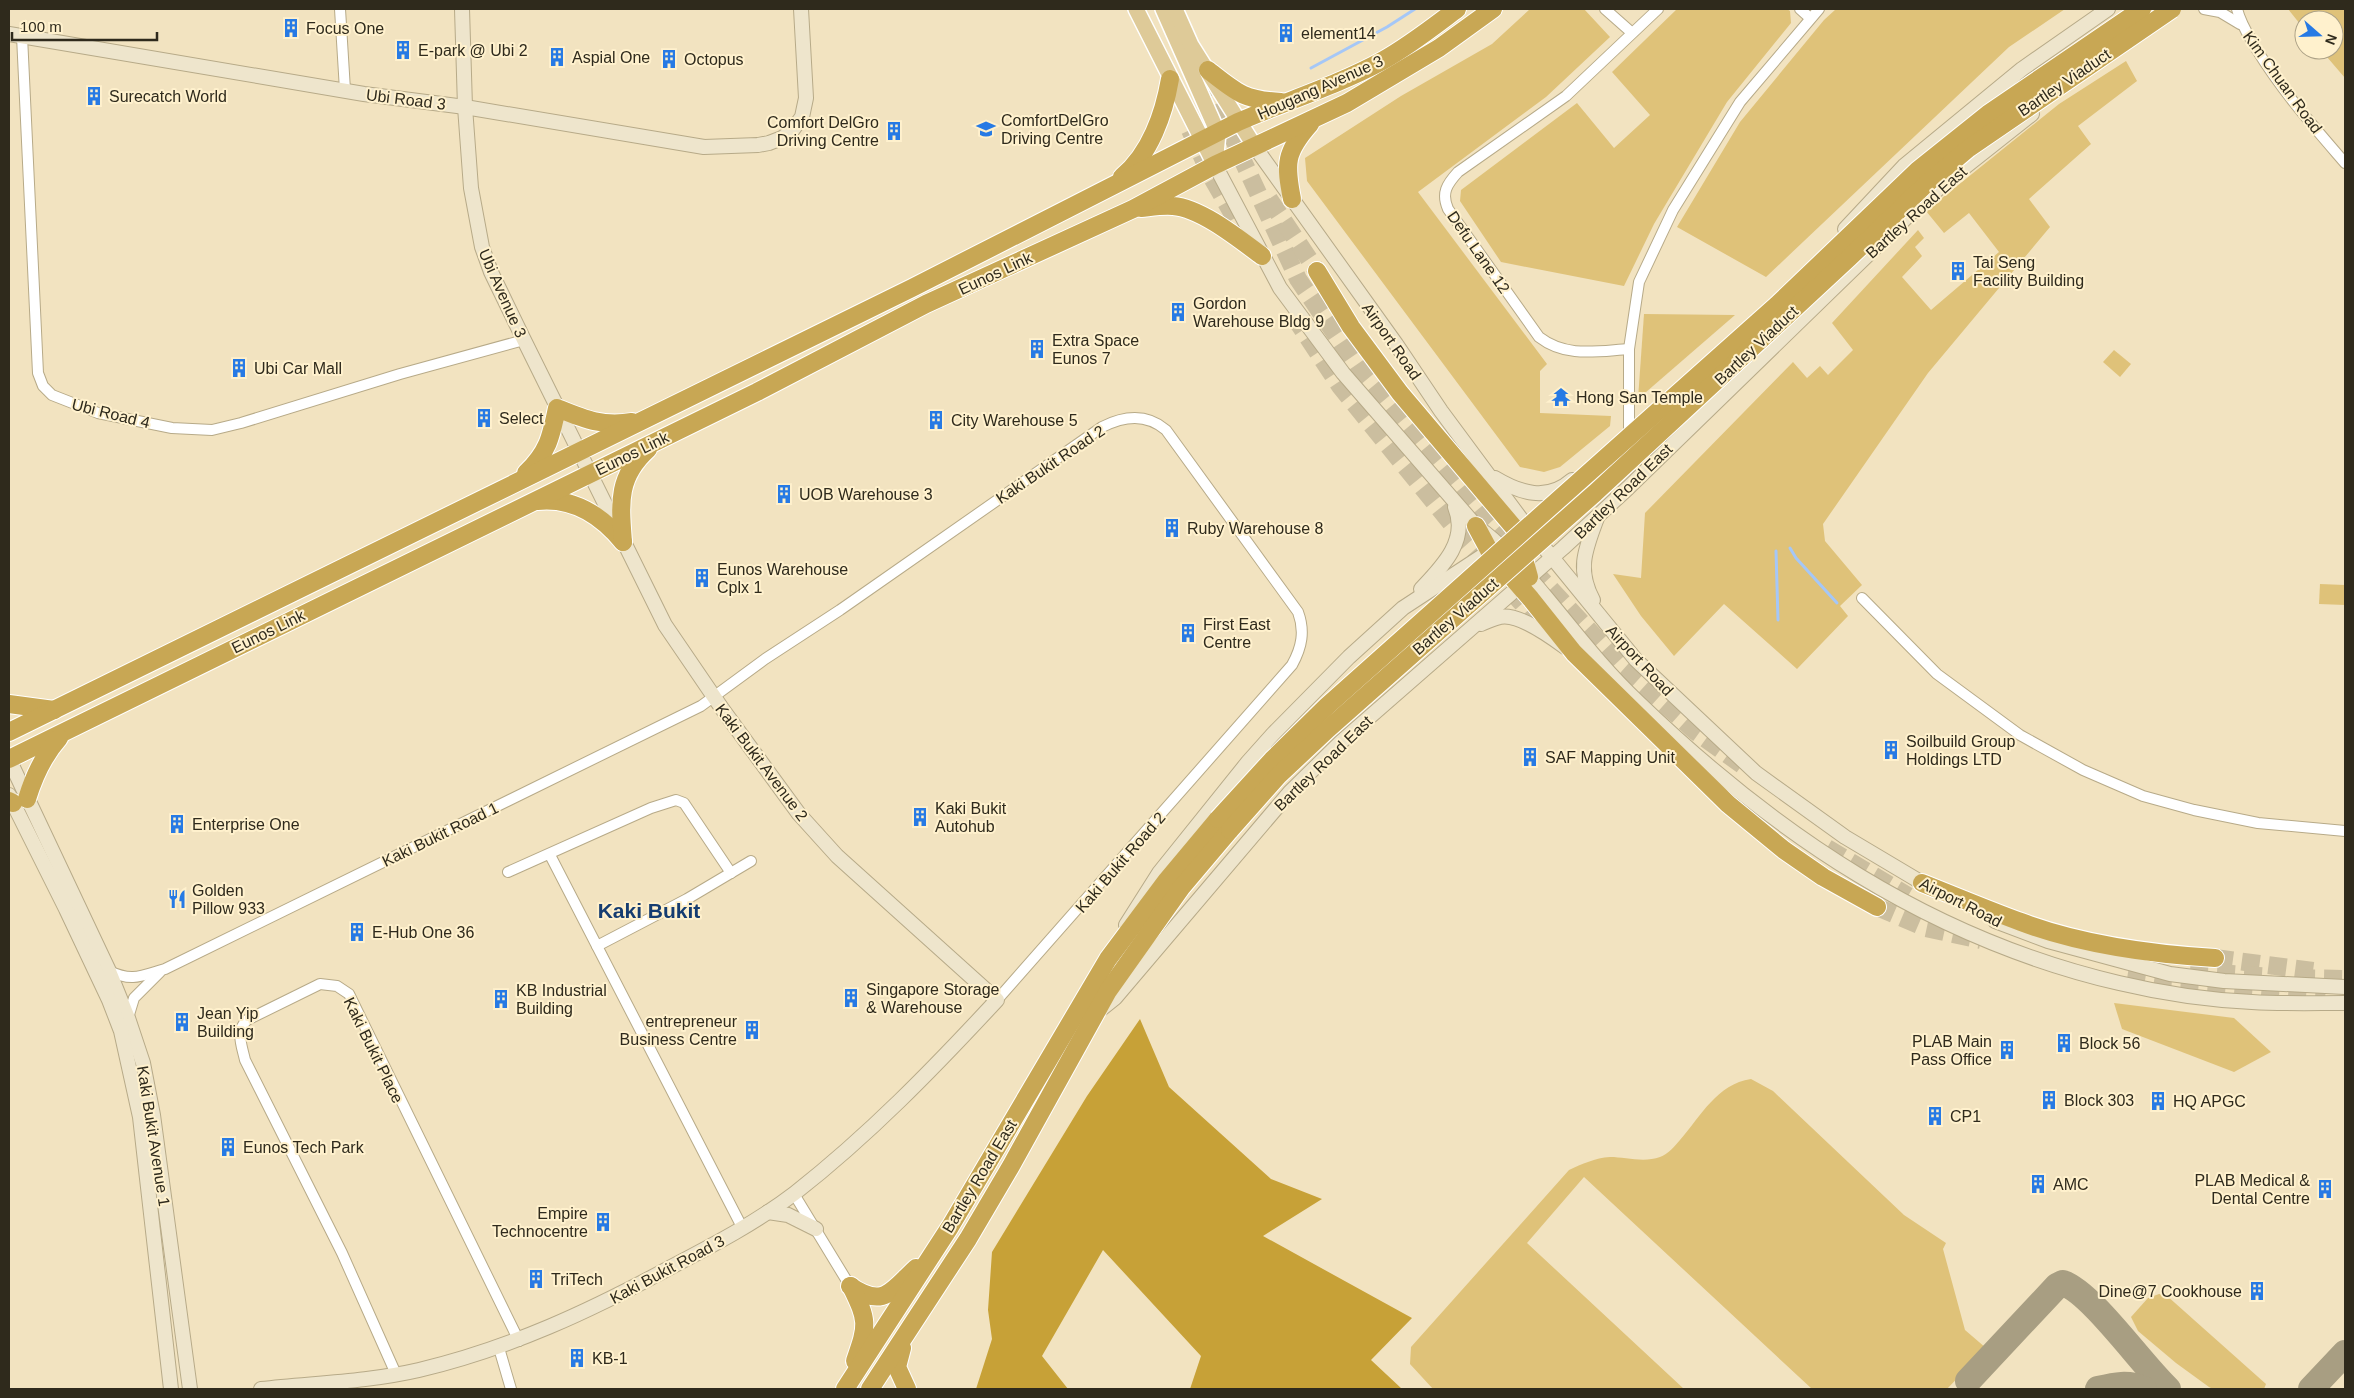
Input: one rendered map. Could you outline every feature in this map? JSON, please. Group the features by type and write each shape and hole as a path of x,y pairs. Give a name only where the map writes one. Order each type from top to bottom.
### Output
{"highway":[{"name":"Hougang Avenue 3","path":"1202,141 1238,122 1285,102 1322,90 1382,60 1413,42 1458,9"},
{"name":"Hougang Avenue 3","path":"1255,147 1314,120 1385,82 1439,48 1493,9"},
{"name":"Bartley Viaduct","path":"1224,824 1272,760 1327,706 1778,306 1918,170 1988,114 2142,9"},
{"name":"Bartley Viaduct","path":"1224,824 1328,729 1595,494 1923,187 1977,142 2172,9"},
{"path":"1208,70 1233,90 1255,100 1285,102"},
{"path":"1107,190 1140,159 1158,121 1167,97 1170,79"},
{"path":"1292,199 1286,170 1289,155 1300,136 1314,120"},
{"name":"Eunos Link","path":"9,732 518,480 644,420 1202,141"},
{"name":"Eunos Link","path":"9,759 757,392 926,304 1133,209 1215,165 1255,147"},
{"path":"1133,209 1173,206 1200,215 1225,229 1262,256"},
{"path":"1317,270 1351,327 1400,393 1520,526 1524,581"},
{"path":"518,480 540,460 548,446 557,408 580,418 612,425 644,420"},
{"path":"623,542 620,505 622,491 634,464 656,441"},
{"path":"534,501 556,500 583,508 604,520 623,542"},
{"path":"1476,526 1524,581 1574,653 1728,804 1784,850 1823,877 1876,907"},
{"path":"9,704 54,710"},
{"path":"14,799 33,778 47,752 64,732"},
{"name":"Bartley Road East","path":"845,1389 941,1242 1108,959 1167,880 1224,824"},
{"name":"Bartley Road East","path":"870,1389 1002,1182 1108,991 1224,824"},
{"path":"1922,883 2021,922 2054,932 2176,956 2215,958"},
{"path":"850,1286 867,1297 882,1297 891,1292 941,1242"},
{"path":"845,1389 866,1332 863,1313 850,1286"},
{"path":"906,1335 896,1367 907,1389"}],"main road":[{"name":"Ubi Avenue 3","path":"462,9 465,107 471,188 478,230 492,272 590,473"},
{"name":"Ubi Road 3","path":"15,35 704,147 770,143 782,138 798,123 804,110 806,98 801,9"},
{"path":"1136,9 1170,79 1280,288 1343,373 1476,526"},
{"path":"1163,9 1218,132 1215,165"},
{"name":"Airport Road","path":"1175,9 1191,45 1238,122 1396,344 1441,411 1490,475 1520,526 1552,557 1605,623 1643,666 1756,773 1830,827 1922,883 2017,930 2090,954 2143,968 2196,978 2345,987"},
{"path":"1490,475 1515,490 1543,494 1569,483 1834,241 1904,166 2022,69 2108,9"},
{"name":"Bartley Road East","path":"1098,1011 1115,998 1290,792 1341,742 1598,515 1914,210 2052,98 2182,9"},
{"path":"1978,105 1973,123 1975,133 1988,140 2000,139"},
{"path":"1756,313 1769,315 1775,321 1778,328 1777,343"},
{"name":"Kaki Bukit Avenue 2","path":"590,473 665,625 713,697 788,800 837,856 997,1000"},
{"path":"1403,608 1438,572 1454,547 1460,527 1460,518 1453,501"},
{"path":"1598,515 1583,558 1585,586 1605,623"},
{"name":"Bartley Road East","path":"1108,959 1135,908 1159,873 1248,762 1349,657 1403,608 1494,548 1520,526"},
{"name":"Airport Road","path":"1524,581 1614,679 1685,748 1739,794 1829,858 1888,892 1965,932 2022,955 2076,972 2138,986 2250,1002 2345,1003"},
{"path":"1472,627 1500,616 1508,616 1532,625 1574,653"},
{"name":"Kaki Bukit Avenue 1","path":"9,759 14,799 109,1000 121,1031 140,1117 171,1389"},
{"name":"Kaki Bukit Avenue 1","path":"14,799 109,971 128,1018 143,1063 153,1115 190,1389"},
{"path":"1829,858 1826,851 1830,827"},
{"name":"Kaki Bukit Road 3","path":"261,1389 354,1382 418,1370 519,1341 594,1308 743,1229 794,1194 875,1126 997,1000"},
{"path":"768,1212 788,1215 816,1229"}],"street":[{"path":"340,9 345,90"},
{"path":"1605,9 1631,32"},
{"name":"Defu Lane 12","path":"1629,349 1567,352 1551,346 1539,337 1448,209 1445,201 1448,183 1458,172 1566,96 1631,32 1658,9"},
{"path":"1800,9 1810,18"},
{"path":"1629,428 1629,349 1639,282 1673,210 1740,102 1819,9"},
{"path":"2204,9 2220,12 2240,24"},
{"path":"2237,9 2240,24"},
{"name":"Kim Chuan Road","path":"2240,24 2299,110 2345,163"},
{"name":"Ubi Road 4","path":"15,35 38,373 43,386 52,395 98,413 172,428 212,430 241,423 400,374 524,340"},
{"path":"1628,409 1640,418"},
{"name":"Kaki Bukit Road 2","path":"713,697 1102,427 1123,418 1136,418 1156,422 1166,430 1298,612 1302,632 1300,648 1287,672 997,1000"},
{"path":"1862,598 1938,674 2020,735 2083,770 2143,796 2194,810 2258,823 2345,830"},
{"name":"Kaki Bukit Road 1","path":"109,971 121,977 134,978 165,968 700,706 713,697"},
{"path":"508,872 550,855 651,808 676,800 684,803 731,873"},
{"path":"550,855 743,1229"},
{"path":"596,946 687,899 751,861"},
{"name":"Kaki Bukit Road 1","path":"128,1018 134,998 139,991 165,968"},
{"name":"Kaki Bukit Place","path":"396,1374 342,1253 245,1060 240,1040 240,1030 247,1020 320,984 337,986 348,994 519,1341"},
{"path":"794,1194 850,1286"},
{"path":"499,1348 511,1389"}],"shaded area":[{"path":"1530,9 1584,9 1610,37 1546,97 1418,192 1547,364 1540,371 1540,413 1611,416 1610,426 1560,467 1544,472 1520,467 1307,181 1305,158 1401,96 1492,44"},
{"path":"1677,9 1787,9 1790,11 1791,23 1727,102 1654,224 1624,286 1501,262 1460,201 1461,190 1577,103 1614,148 1650,115 1612,72"},
{"path":"1836,9 2065,9 2009,47 1766,277 1677,227 1740,122 1824,20"},
{"path":"2288,9 2345,9 2345,78 2330,60 2344,60 2344,10 2294,10 2294,16"},
{"path":"2126,61 2137,81 2078,126 2091,144 2029,199 2050,227 1928,373 1823,524 1825,541 1862,585 1840,606 1848,616 1797,669 1724,604 1674,656 1641,616 1613,574 1641,578 1645,513 1793,362 1807,378 1820,366 1828,375 1853,350 1832,323 1918,230 1924,238 1915,247 1922,256 1902,277 1931,310 1999,252 1969,213 1944,233 1926,211 2059,104"},
{"path":"1644,314 1735,315 1638,399"},
{"path":"2114,350 2131,364 2120,377 2103,362"},
{"path":"2320,584 2345,585 2345,605 2319,604"},
{"path":"2114,1003 2234,1018 2271,1052 2234,1072 2122,1029"},
{"path":"1140,1019 1169,1087 1271,1179 1322,1199 1263,1236 1412,1318 1371,1360 1402,1389 1190,1389 1201,1356 1103,1250 1042,1356 1068,1389 976,1389 992,1339 988,1310 992,1252 1087,1096"},
{"path":"1751,1079 1773,1091 1904,1215 1946,1243 1943,1249 1965,1330 1986,1348 1947,1389 1812,1389 1584,1177 1527,1243 1684,1389 1433,1389 1410,1364 1411,1347 1569,1170 1589,1162 1610,1157 1648,1160 1663,1156 1676,1145 1719,1094 1739,1082"},
{"path":"2159,1294 2166,1295 2266,1384 2264,1389 2213,1389 2176,1363 2138,1331 2131,1317 2148,1298"}],"waterway":[{"path":"1311,68 1387,27 1415,9"},
{"path":"1790,548 1796,558 1837,603"},
{"path":"1776,551 1778,620"}],"taxiway":[{"path":"1968,1381 2057,1286 2063,1283 2075,1289 2088,1300 2168,1389"},
{"path":"2311,1389 2345,1353"},
{"path":"2098,1389 2116,1385 2127,1385 2144,1389"}],"tunnel":[{"path":"1208,78 1243,161 1298,279 1357,366 1478,511 1623,667 1696,732 1742,765"},
{"path":"1190,130 1211,176 1251,246"},
{"path":"1269,199 1317,271"},
{"path":"1293,315 1340,386 1459,533 1529,611 1544,624"},
{"path":"1827,848 1908,896"},
{"path":"1877,907 1926,928 1981,940"},
{"path":"2215,958 2313,971"},
{"path":"2190,971 2271,977"},
{"path":"2297,978 2345,979"},
{"path":"2127,979 2171,986 2325,999"}],"place":[{"name":"Focus One","path":"291,28"},
{"name":"element14","path":"1286,33"},
{"name":"E-park @ Ubi 2","path":"403,50"},
{"name":"Aspial One","path":"557,57"},
{"name":"Octopus","path":"669,59"},
{"name":"Surecatch World","path":"94,96"},
{"name":"ComfortDelGro Driving Centre","path":"986,129"},
{"name":"Comfort DelGro Driving Centre","path":"894,131"},
{"name":"Tai Seng Facility Building","path":"1958,271"},
{"name":"Gordon Warehouse Bldg 9","path":"1178,312"},
{"name":"Extra Space Eunos 7","path":"1037,349"},
{"name":"Ubi Car Mall","path":"239,368"},
{"name":"Hong San Temple","path":"1561,397"},
{"name":"Select","path":"484,418"},
{"name":"City Warehouse 5","path":"936,420"},
{"name":"UOB Warehouse 3","path":"784,494"},
{"name":"Ruby Warehouse 8","path":"1172,528"},
{"name":"Eunos Warehouse Cplx 1","path":"702,578"},
{"name":"First East Centre","path":"1188,633"},
{"name":"Soilbuild Group Holdings LTD","path":"1891,750"},
{"name":"SAF Mapping Unit","path":"1530,757"},
{"name":"Kaki Bukit Autohub","path":"920,817"},
{"name":"Enterprise One","path":"177,824"},
{"name":"Golden Pillow 933","path":"177,899"},
{"name":"E-Hub One 36","path":"357,932"},
{"name":"Singapore Storage & Warehouse","path":"851,998"},
{"name":"KB Industrial Building","path":"501,999"},
{"name":"Jean Yip Building","path":"182,1022"},
{"name":"entrepreneur Business Centre","path":"752,1030"},
{"name":"Block 56","path":"2064,1043"},
{"name":"PLAB Main Pass Office","path":"2007,1050"},
{"name":"Block 303","path":"2049,1100"},
{"name":"HQ APGC","path":"2158,1101"},
{"name":"CP1","path":"1935,1116"},
{"name":"Eunos Tech Park","path":"228,1147"},
{"name":"AMC","path":"2038,1184"},
{"name":"PLAB Medical & Dental Centre","path":"2325,1189"},
{"name":"Empire Technocentre","path":"603,1222"},
{"name":"TriTech","path":"536,1279"},
{"name":"Dine@7 Cookhouse","path":"2257,1291"},
{"name":"KB-1","path":"577,1358"}],"district":[{"name":"Kaki Bukit","path":"649,911"}]}
